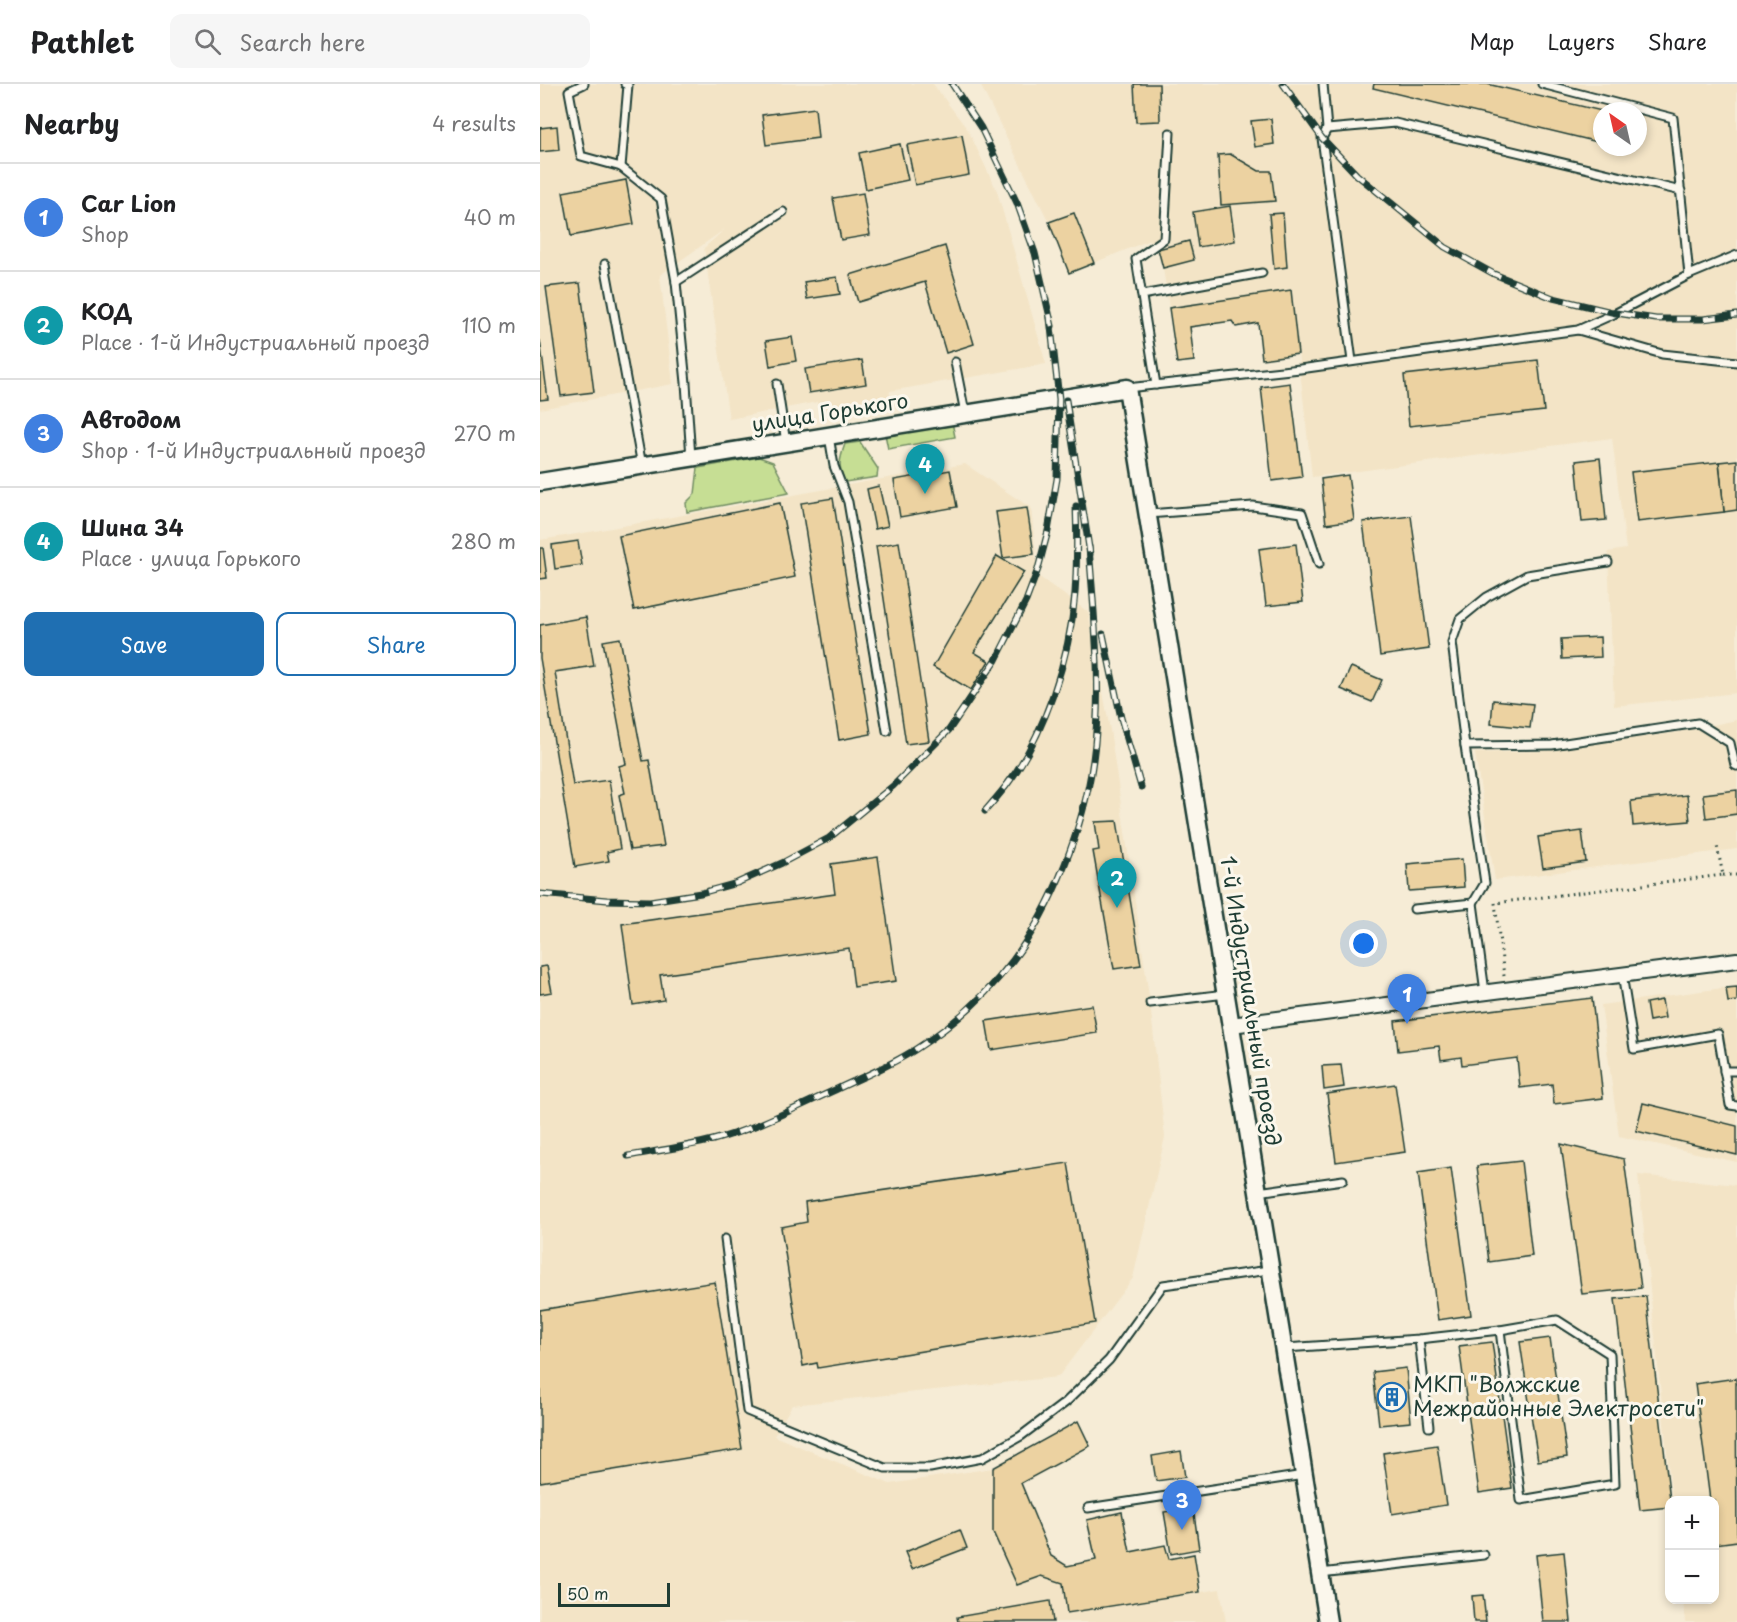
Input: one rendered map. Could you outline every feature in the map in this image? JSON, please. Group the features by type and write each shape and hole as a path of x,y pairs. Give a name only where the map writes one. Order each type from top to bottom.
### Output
{"street":[{"name":"улица Горького","path":"540,482 1127,388"},
{"name":"1-й Индустриальный проезд","path":"1127,388 1328,1622"},
{"path":"1231,1025 1737,960"}],"lane":[{"path":"584,84 569,91 581,156 621,167 661,199 676,282 691,458"},
{"path":"621,167 628,85 625,84"},
{"path":"1323,84 1328,129 1323,138 1352,361"},
{"path":"1542,84 1673,118 1689,275"},
{"path":"1328,129 1395,123 1681,191"},
{"path":"1156,385 1136,259 1164,240 1170,134"},
{"path":"676,282 783,212"},
{"path":"1127,388 1352,361 1578,330 1689,275 1737,255"},
{"path":"605,264 642,466"},
{"path":"1142,295 1262,273"},
{"path":"1578,330 1662,354 1737,362"},
{"path":"955,362 965,414"},
{"path":"777,384 786,443"},
{"path":"829,436 834,466 848,502 887,731"},
{"path":"1148,514 1253,506 1302,513 1319,564"},
{"path":"1485,992 1473,903 1485,884 1452,642 1460,619 1487,597 1527,575 1608,562"},
{"path":"1465,746 1552,745 1698,723 1730,743 1737,766"},
{"path":"1414,909 1473,903"},
{"path":"1622,974 1634,1049 1718,1034 1730,1105 1737,1106"},
{"path":"1150,1003 1226,994"},
{"path":"1724,1071 1737,1071"},
{"path":"1258,1192 1344,1180"},
{"path":"725,1239 747,1411 885,1468 930,1468 982,1458 1021,1436 1066,1402 1109,1360 1163,1285 1270,1269"},
{"path":"1283,1349 1419,1339 1500,1330 1557,1320 1610,1354 1615,1484 1521,1500 1500,1330"},
{"path":"1419,1339 1430,1426"},
{"path":"1088,1508 1304,1475"},
{"path":"1320,1573 1484,1556"}],"path":[{"path":"1717,846 1723,875"},
{"path":"1506,990 1495,903 1737,875"}],"shaded area":[{"path":"540,84 933,84 968,130 997,191 1046,364 890,391 889,401 819,409 817,402 729,419 704,248 725,229 660,275 673,384 540,409"},
{"path":"980,84 1737,84 1737,693 1614,706 1608,552 1626,549 1612,438 1312,477 1291,290 1169,308 1158,249 1150,240 1069,273 1049,222"},
{"path":"965,464 1031,508 1038,576 1088,612 1110,730 1150,1003 1165,1137 1133,1278 1058,1377 792,1405 774,1436 890,1484 993,1468 993,1532 1017,1585 1042,1576 1063,1583 1067,1613 1220,1589 1226,1622 540,1622 540,540"},
{"path":"1737,720 1737,849 1495,880 1475,753 1546,751 1679,732"},
{"path":"1737,986 1737,1162 1619,1136 1601,1005"},
{"path":"1638,1175 1737,1185 1737,1622 1685,1622 1683,1604 1719,1604 1719,1496 1672,1496"}],"green space":[{"path":"952,422 955,437 888,449 885,434"},
{"path":"860,442 878,469 877,477 845,482 840,463 845,444"},
{"path":"759,457 773,462 789,493 687,512 686,503 695,494 698,468"}],"building":[{"path":"1134,84 1159,84 1160,121 1136,122"},
{"path":"1374,84 1487,84 1593,109 1593,141 1373,88"},
{"path":"815,108 818,138 766,145 762,115"},
{"path":"1271,119 1274,144 1255,147 1251,121"},
{"path":"557,126 559,150 540,152 540,128"},
{"path":"962,135 969,175 915,185 907,145"},
{"path":"900,144 908,180 866,189 859,153"},
{"path":"1230,154 1259,171 1271,171 1275,201 1221,205 1218,155"},
{"path":"626,180 634,224 571,236 563,192"},
{"path":"863,193 870,235 841,240 833,198"},
{"path":"1230,206 1235,241 1198,247 1193,212"},
{"path":"1074,213 1094,263 1069,273 1049,222"},
{"path":"1283,213 1287,267 1274,269 1269,214"},
{"path":"1189,241 1194,260 1163,268 1158,249"},
{"path":"945,246 974,344 946,353 925,282 858,302 850,275"},
{"path":"837,277 840,294 807,299 804,282"},
{"path":"580,283 594,392 561,396 546,287"},
{"path":"1291,290 1298,354 1262,359 1258,323 1236,327 1232,321 1190,327 1194,361 1177,363 1169,308"},
{"path":"792,337 796,361 770,366 766,341"},
{"path":"540,340 548,399 540,400"},
{"path":"862,360 866,384 809,393 805,369"},
{"path":"1538,360 1544,411 1409,426 1404,375"},
{"path":"1290,383 1302,477 1272,481 1261,387"},
{"path":"1600,458 1606,520 1582,522 1576,461"},
{"path":"1737,460 1737,510 1724,512 1719,462"},
{"path":"1719,462 1724,512 1637,522 1631,472"},
{"path":"950,470 957,507 900,517 894,480"},
{"path":"1348,475 1354,520 1326,524 1321,479"},
{"path":"879,486 888,526 875,529 867,489"},
{"path":"833,498 871,734 839,740 801,503"},
{"path":"780,503 795,577 634,610 619,536"},
{"path":"1027,508 1034,554 1003,558 996,512"},
{"path":"1411,516 1429,649 1380,656 1363,522"},
{"path":"578,541 582,565 555,569 552,545"},
{"path":"899,542 929,741 906,744 876,546"},
{"path":"1296,544 1303,602 1266,606 1259,549"},
{"path":"540,548 543,548 547,578 540,579"},
{"path":"997,556 1024,572 974,652 989,661 971,690 933,667"},
{"path":"586,617 594,666 555,672 573,785 609,780 620,849 607,852 609,861 575,867 540,658 540,625"},
{"path":"1600,637 1601,657 1562,659 1561,639"},
{"path":"620,638 643,761 649,760 664,846 630,850 619,795 625,793 619,766 626,764 603,641"},
{"path":"1351,667 1382,680 1372,702 1341,689"},
{"path":"1493,700 1533,704 1530,728 1491,724"},
{"path":"1737,790 1737,814 1706,818 1703,794"},
{"path":"1687,795 1690,821 1633,826 1631,801"},
{"path":"1117,821 1141,965 1114,969 1093,851 1099,850 1095,822"},
{"path":"1582,831 1586,862 1543,868 1538,837"},
{"path":"878,857 896,981 854,987 849,948 660,975 664,1000 633,1005 622,924 835,894 831,864"},
{"path":"1462,859 1464,887 1409,891 1407,864"},
{"path":"547,966 552,992 540,994 540,967"},
{"path":"1737,987 1737,1001 1728,1002 1726,988"},
{"path":"1592,998 1603,1098 1554,1104 1552,1084 1520,1088 1517,1058 1462,1065 1461,1057 1441,1060 1439,1046 1398,1051 1395,1021"},
{"path":"1662,1000 1665,1018 1649,1021 1646,1003"},
{"path":"1092,1005 1097,1033 991,1050 986,1021"},
{"path":"1341,1065 1344,1087 1324,1090 1322,1066"},
{"path":"1395,1084 1405,1152 1336,1162 1327,1094"},
{"path":"1643,1103 1737,1126 1737,1155 1636,1131"},
{"path":"1561,1144 1624,1159 1641,1288 1582,1294"},
{"path":"1521,1161 1532,1256 1489,1262 1477,1166"},
{"path":"1068,1163 1095,1323 818,1368 817,1363 803,1366 781,1227 807,1222 805,1202"},
{"path":"1451,1168 1471,1315 1438,1320 1418,1173"},
{"path":"715,1282 742,1449 540,1482 540,1310"},
{"path":"1646,1296 1670,1496 1665,1496 1665,1508 1640,1510 1615,1299"},
{"path":"1550,1338 1567,1457 1538,1461 1520,1342"},
{"path":"1492,1342 1512,1488 1479,1493 1459,1346"},
{"name":"МКП \"Волжские Межрайонные Электросети\"","path":"1406,1368 1411,1422 1379,1425 1373,1372"},
{"path":"1736,1378 1737,1541 1719,1543 1719,1496 1709,1496 1695,1384"},
{"path":"1078,1421 1090,1446 1021,1483 1051,1556 1067,1566 1096,1560 1087,1520 1122,1512 1130,1552 1165,1545 1169,1559 1194,1554 1200,1592 1067,1613 1063,1583 1042,1576 1017,1585 993,1532 993,1468"},
{"path":"1437,1445 1446,1505 1392,1514 1383,1453"},
{"path":"1181,1451 1185,1477 1156,1481 1152,1456"},
{"path":"1193,1507 1199,1549 1171,1554 1164,1512"},
{"path":"960,1530 967,1548 912,1569 905,1552"},
{"path":"1564,1552 1571,1622 1543,1622 1536,1555"},
{"path":"1483,1595 1486,1622 1474,1622 1472,1596"},
{"path":"1050,1601 1053,1622 958,1622 957,1617"}],"railway":[{"path":"952,84 981,128 1017,203 1035,253 1052,326"},
{"path":"1283,84 1322,138 1357,175 1445,247 1494,274 1553,298 1616,313 1656,319 1703,319 1737,315"},
{"path":"540,894 650,901 701,893 737,883 782,863 829,838 893,786 949,730 996,660 1026,601 1038,569 1048,531 1057,479 1059,399 1050,318"},
{"path":"1066,400 1090,554"},
{"path":"985,811 1006,786 1033,743 1061,669 1068,643 1075,593 1076,506"},
{"path":"628,1156 681,1147 744,1130 886,1066 916,1049 956,1020 992,985 1013,960 1028,939 1054,891 1065,865 1089,786 1097,707 1095,627 1089,547"},
{"path":"1103,634 1121,718 1141,787"}],"place":[{"name":"Шина 34","path":"925,494"},
{"name":"КОД","path":"1117,908"},
{"name":"Car Lion","path":"1407,1024"},
{"name":"МКП \"Волжские Межрайонные Электросети\"","path":"1392,1397"},
{"name":"Автодом","path":"1182,1530"}]}
